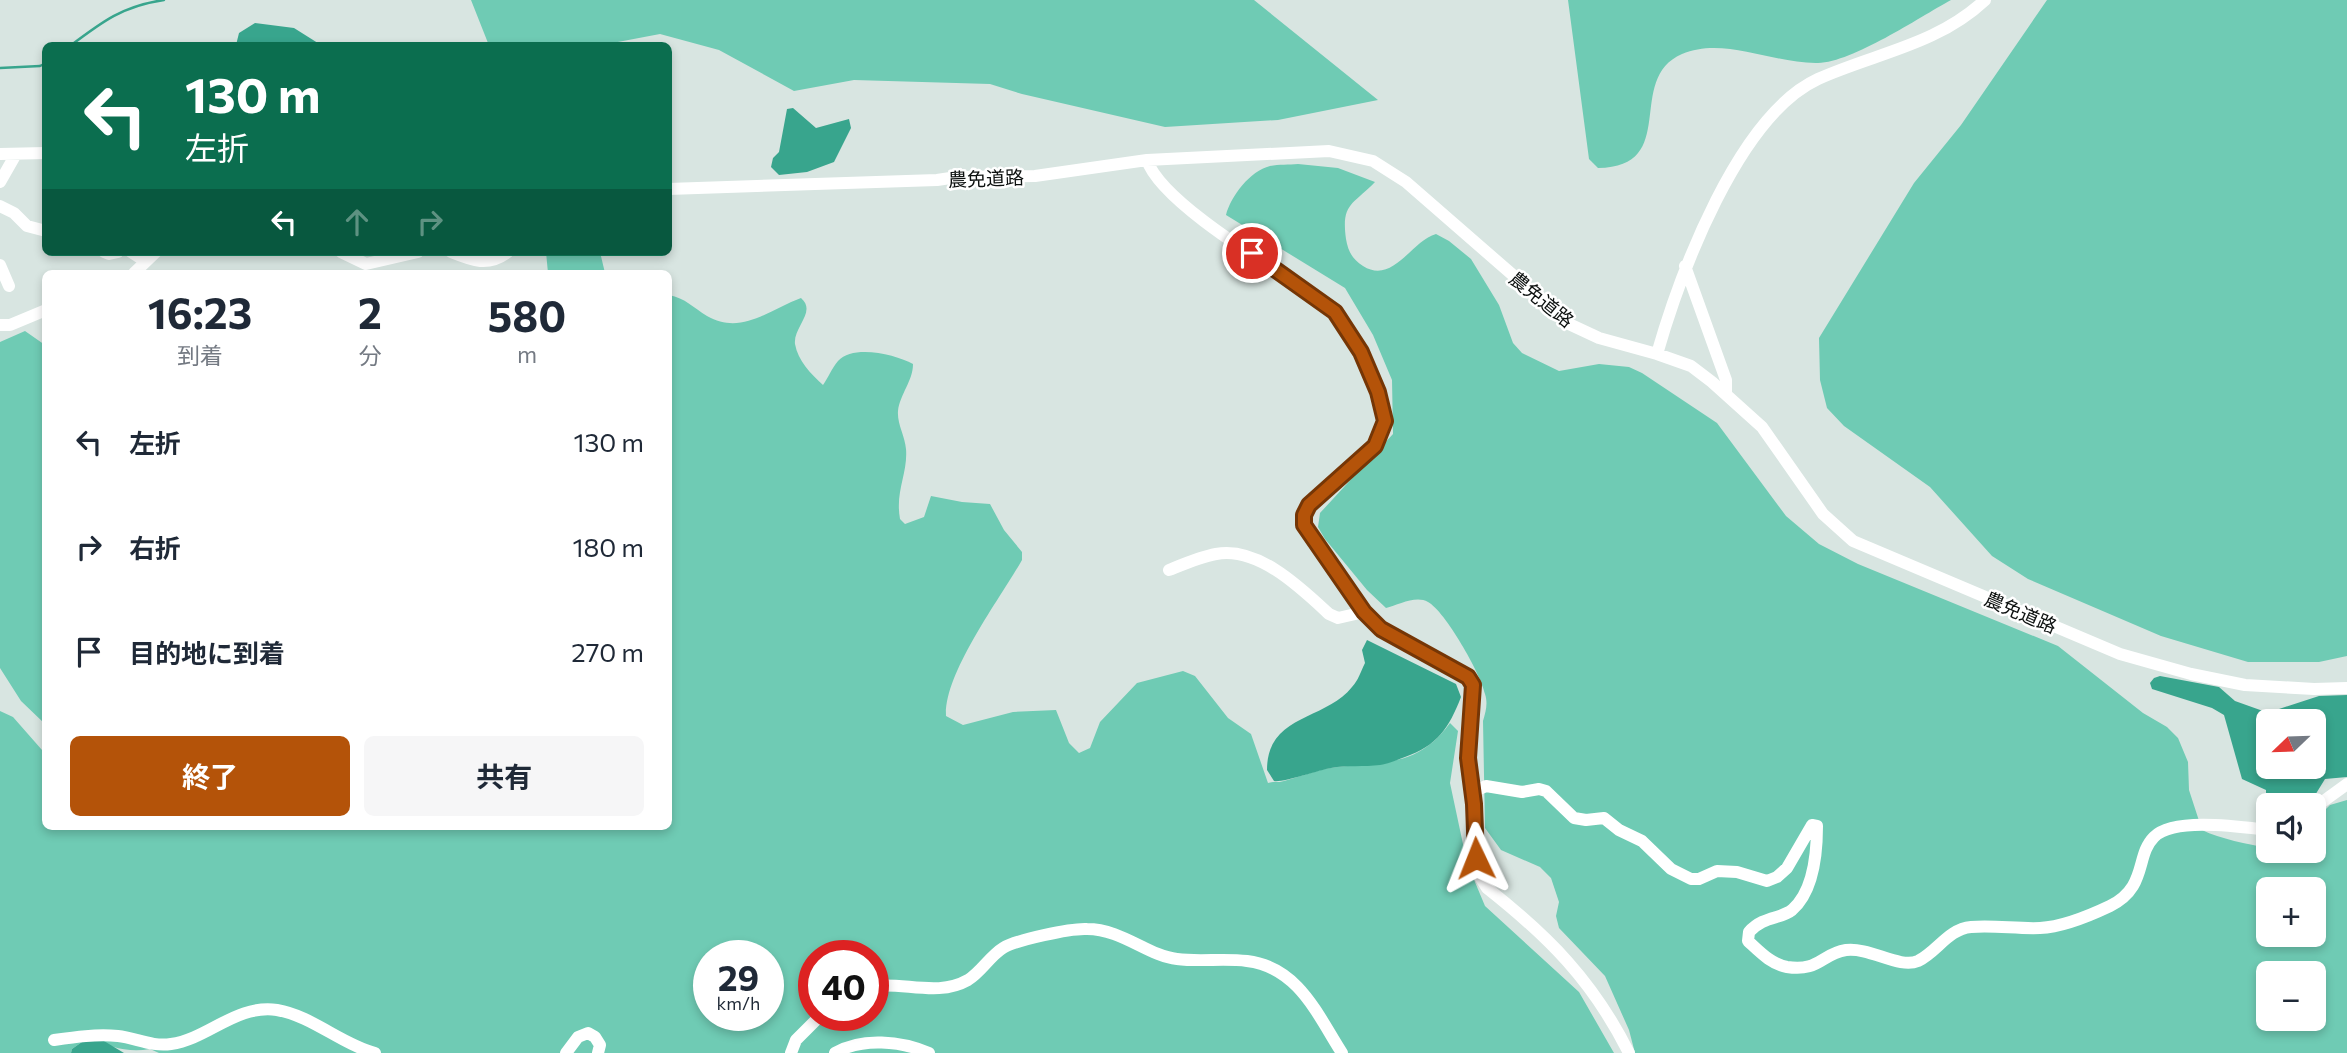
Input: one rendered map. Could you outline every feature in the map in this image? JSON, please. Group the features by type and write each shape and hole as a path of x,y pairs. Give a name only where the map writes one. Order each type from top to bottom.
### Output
{"street":[{"path":"1657,354 1685,265 1712,207 1750,143 1769,119 1814,81 1941,33 1967,17 1985,0"},
{"name":"農免道路","path":"672,188 1035,176 1147,160 1329,151 1373,162 1406,182 1569,324 1599,338 1691,366 1762,427 1823,514 1853,541 2120,654 2191,674 2245,685 2314,690 2347,688"},
{"path":"0,154 42,153"},
{"path":"0,182 16,154"},
{"path":"1147,160 1151,172 1184,207 1335,312 1361,352 1378,392 1385,421 1383,432 1375,446 1309,505 1304,515 1304,525 1364,612 1390,636 1468,677 1473,685 1468,758 1480,877 1487,888 1547,939 1584,979 1629,1053"},
{"path":"0,206 14,213 27,226 42,230"},
{"path":"137,256 145,261"},
{"path":"137,270 151,256"},
{"path":"349,256 366,264 385,261 389,256"},
{"path":"462,256 480,263 494,261 502,256"},
{"path":"0,265 9,286"},
{"path":"1685,265 1726,380 1726,394"},
{"path":"0,325 10,325 42,312"},
{"path":"1169,570 1217,554 1236,554 1283,574 1329,614 1338,618 1364,612"},
{"path":"2326,799 2347,784"},
{"path":"1472,789 1486,786 1521,792 1539,789 1546,791 1574,818 1604,818 1619,830 1634,835 1671,869 1691,879 1699,879 1717,871 1737,872 1767,881 1777,877 1787,869 1806,831 1812,825 1817,827 1813,872 1795,906 1791,911 1760,922 1749,932 1748,941 1775,965 1789,968 1807,968 1846,950 1868,951 1904,962 1915,962 1949,936 1968,927 2042,928 2059,925 2113,905 2128,892 2140,875 2149,844 2155,835 2174,827 2189,825 2256,829"},
{"path":"889,985 940,989 968,980 1005,946 1060,932 1097,930 1128,939 1174,959 1245,960 1269,965 1286,974 1303,992 1342,1053"},
{"path":"54,1041 92,1035 120,1036 157,1045 173,1044 242,1013 275,1010 297,1016 375,1053"},
{"path":"791,1053 796,1040 805,1031"},
{"path":"566,1053 578,1037 588,1033 595,1037 600,1045 598,1053"},
{"path":"835,1053 859,1044 890,1043 918,1048 929,1053"}],"shaded area":[{"path":"471,0 1254,0 1378,100 1278,120 1165,127 990,84 854,80 794,91 719,50 660,34 618,42 488,42"},
{"path":"1568,0 1951,0 1867,47 1832,61 1801,62 1715,48 1682,54 1665,66 1656,82 1646,138 1638,153 1623,164 1598,168 1589,159"},
{"path":"2047,0 2347,0 2347,656 2319,662 2248,662 2161,636 2028,579 1992,556 1930,487 1844,426 1827,408 1820,380 1819,338 1914,183 1961,125"},
{"path":"255,23 294,28 316,42 237,42 239,33"},
{"path":"793,108 816,128 849,119 851,128 834,162 807,172 779,175 771,167 773,158 779,152 787,109"},
{"path":"1277,165 1338,168 1375,182 1350,206 1345,218 1348,247 1353,258 1363,266 1384,270 1436,234 1449,241 1471,259 1499,305 1513,343 1522,353 1559,371 1599,364 1629,367 1642,373 1717,423 1786,516 1819,544 1858,564 2058,646 2178,738 2188,762 2189,790 2202,830 2256,845 2256,863 2326,863 2326,809 2330,805 2347,800 2347,1053 1635,1053 1629,1030 1605,976 1559,928 1556,916 1559,902 1551,878 1540,867 1501,850 1485,828 1483,721 1486,701 1477,672 1461,644 1444,617 1428,602 1413,600 1386,608 1367,590 1318,527 1320,513 1393,434 1392,380 1373,335 1345,288 1226,215 1237,192 1255,173"},
{"path":"546,256 601,256 604,270 548,270"},
{"path":"672,296 707,316 732,323 756,319 801,298 807,309 795,344 802,362 823,385 838,361 854,353 886,355 913,364 898,411 906,449 899,500 900,519 905,524 924,517 931,496 990,504 1004,530 1022,552 1022,560 963,658 948,699 946,716 963,725 1013,712 1056,710 1069,743 1079,753 1090,748 1100,722 1137,683 1183,671 1195,676 1228,718 1251,734 1268,783 1282,782 1330,768 1386,762 1413,755 1438,737 1450,723 1458,731 1450,783 1467,863 1485,906 1579,992 1614,1053 159,1053 150,1049 119,1048 89,1037 72,1049 71,1053 0,1053 0,711 13,717 42,750 42,830 672,830"},
{"path":"25,331 42,343 42,721 21,701 0,668 0,342"},
{"path":"1367,640 1456,684 1461,697 1452,718 1441,734 1426,747 1389,763 1331,768 1274,781 1267,770 1276,738 1299,720 1341,698 1352,687 1365,663 1362,650"},
{"path":"2160,676 2219,687 2235,701 2257,709 2256,779 2325,779 2316,793 2266,793 2266,790 2242,779 2224,715 2212,708 2152,689 2150,683"},
{"path":"2347,695 2347,777 2326,779 2326,709 2279,709 2319,696"},
{"path":"89,1037 99,1038 124,1053 71,1053 72,1049"}],"waterway":[{"path":"75,42 114,16 137,6 164,0"},
{"path":"0,68 42,65"}],"route":[{"path":"1252,253 1335,312 1353,335 1378,392 1385,421 1383,432 1375,446 1309,505 1304,515 1304,525 1364,612 1381,629 1468,677 1473,685 1468,772 1474,804 1476,858"}]}
